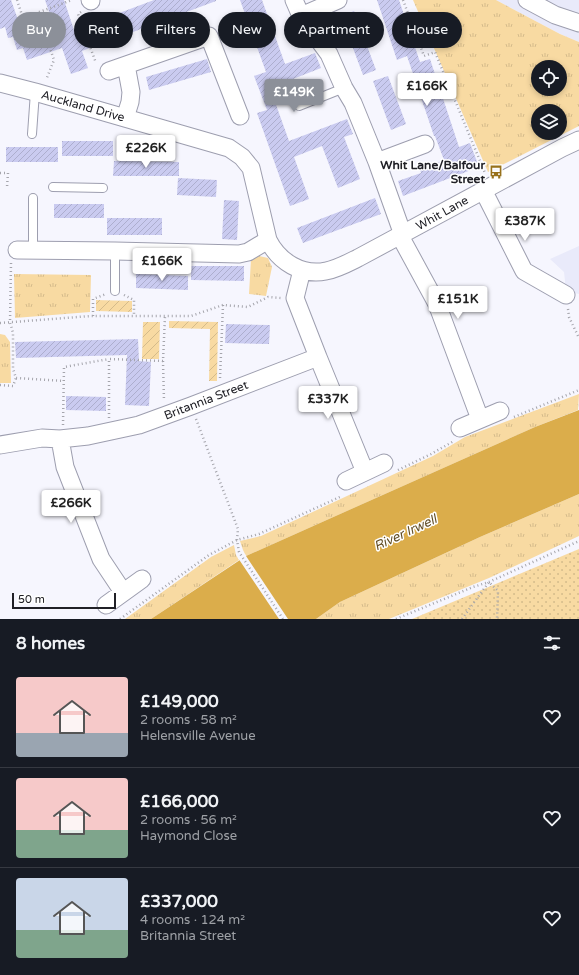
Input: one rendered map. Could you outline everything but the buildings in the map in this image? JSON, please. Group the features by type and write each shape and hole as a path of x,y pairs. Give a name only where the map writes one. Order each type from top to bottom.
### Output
{"street":[{"path":"294,0 299,12"},
{"path":"310,12 338,0"},
{"path":"527,0 555,15 579,23"},
{"path":"109,71 209,36 240,116"},
{"path":"325,48 353,103 377,162 401,235 437,304 480,419"},
{"path":"125,118 130,102 131,92 126,65"},
{"name":"Auckland Drive","path":"0,83 229,148 242,157 251,168 268,240 276,252 285,261 302,270"},
{"name":"Whit Lane","path":"302,270 318,272 337,268 579,140"},
{"path":"377,162 425,144"},
{"path":"487,188 524,271 566,295"},
{"path":"25,250 239,254 248,252 268,240"},
{"path":"302,270 295,298 365,472"},
{"name":"Britannia Street","path":"0,445 42,438 62,439 88,436 140,424 164,417 318,357"},
{"path":"458,434 480,419 506,414"},
{"path":"62,439 64,467 100,559 124,592"},
{"path":"345,488 365,472 389,467"},
{"path":"106,605 142,579"}],"lane":[{"path":"299,106 344,88"},
{"path":"32,134 38,93"},
{"path":"53,188 103,188"},
{"path":"25,250 33,198"},
{"path":"115,251 115,291"}],"path":[{"path":"17,0 23,18 72,0"},
{"path":"403,0 424,56 435,52 487,188"},
{"path":"91,1 85,10 78,14 98,71 109,71"},
{"path":"38,93 54,60 50,48"},
{"path":"0,173 8,173 7,187"},
{"path":"0,385 13,386 16,378 13,369 14,333 10,322 10,250 25,250"},
{"path":"93,316 93,299 115,291 134,300 134,316"},
{"path":"566,295 569,317 579,338"},
{"path":"0,323 93,316 191,316 222,305 248,307 268,297 295,298"},
{"path":"220,395 222,305"},
{"path":"164,417 163,361 165,316"},
{"path":"62,439 64,367 109,360 163,361"},
{"path":"109,360 109,431"},
{"path":"16,378 64,381"},
{"path":"506,414 579,390"},
{"path":"191,406 238,529 237,540 239,552 283,619"},
{"path":"389,467 431,454 458,434"},
{"path":"120,619 209,555 237,540 259,534 345,488"},
{"path":"396,619 473,587 489,582 579,541"},
{"path":"462,619 489,582"},
{"path":"489,582 498,591 497,619"}],"shaded area":[{"path":"496,0 579,0 579,42 560,34"},
{"path":"579,246 579,294 566,291 564,272 550,259"}],"green space":[{"path":"413,0 496,0 560,34 579,42 579,126 567,132 567,104 531,104 531,140 551,140 488,172 434,48 462,48 462,12 418,12"},
{"path":"259,256 268,258 272,267 266,296 249,294 251,259"},
{"path":"14,274 91,275 90,312 15,318"},
{"path":"96,300 132,301 132,312 96,311"},
{"path":"169,321 218,322 217,381 209,381 210,329 169,328"},
{"path":"143,322 160,322 159,359 142,359"},
{"path":"0,334 5,335 10,342 11,383 0,383"},
{"path":"579,394 578,410 535,427 246,556 243,550 240,541 261,536 433,456 465,437"},
{"path":"579,494 579,536 489,578 389,619 316,619 340,602 480,537"},
{"path":"234,545 236,555 239,560 151,619 125,619 211,557"},
{"path":"579,549 579,619 412,619"}],"water":[{"name":"River Irwell","path":"579,410 579,494 480,537 340,602 316,619 151,619 246,556 535,427"}],"pier":[{"path":"245,554 288,619 279,619 238,558"}],"place":[{"name":"Whit Lane/Balfour Street","path":"496,172"}]}
